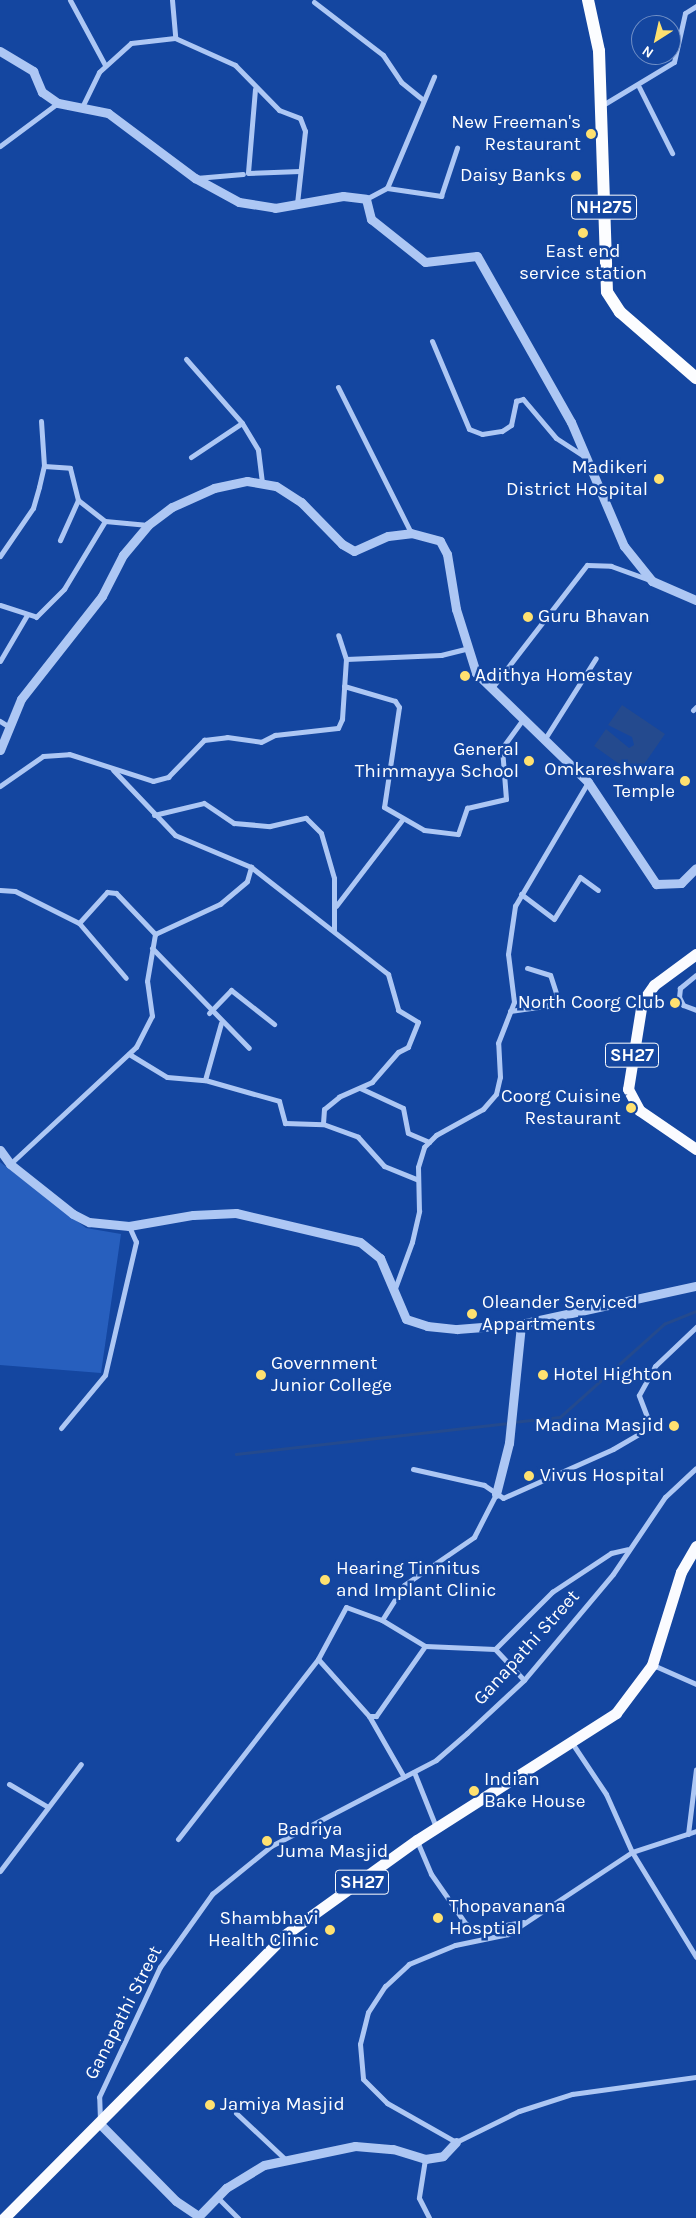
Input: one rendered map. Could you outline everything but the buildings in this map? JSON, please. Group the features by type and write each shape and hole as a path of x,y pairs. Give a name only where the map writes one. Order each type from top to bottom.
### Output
{"highway":[{"name":"NH275","path":"587,1 599,51 607,292 620,312 696,378"}],"main road":[{"name":"SH27","path":"696,954 654,985 642,1002 628,1089 643,1114 696,1149"},
{"name":"SH27","path":"4,2218 100,2124 261,1956 417,1840 572,1743 616,1713 652,1665 682,1572 696,1546"}],"street":[{"path":"70,0 105,65"},
{"path":"172,0 175,38"},
{"path":"314,2 384,55 402,82 422,99"},
{"path":"601,106 639,87 678,56 679,29 685,13 696,6"},
{"path":"83,105 105,65 131,43 175,38 235,66 255,89 279,110 300,118 305,131 297,205"},
{"path":"0,51 33,71 42,92 58,103 83,105 108,113 195,178 238,202 275,208 342,196 366,198 387,188 441,196 457,148"},
{"path":"387,188 422,99 434,77"},
{"path":"639,87 672,153"},
{"path":"255,89 248,173 300,171"},
{"path":"0,146 58,103"},
{"path":"195,178 243,174"},
{"path":"366,198 371,219 425,262 477,256 571,422 611,523 652,581"},
{"path":"432,341 469,429 482,434 502,431 511,426 516,400 523,399 556,438 586,458"},
{"path":"186,359 242,423 258,450 262,484"},
{"path":"338,387 411,533"},
{"path":"0,556 33,508 44,466 41,422"},
{"path":"191,457 242,423"},
{"path":"44,466 70,468 78,500 60,540"},
{"path":"0,750 4,723 102,596 123,555 148,525 172,507 214,488 247,481 276,486 301,502 342,544 354,551 388,536 411,533 440,541 447,554 456,608 476,673 522,719 546,737 588,782 656,884 681,883 696,868"},
{"path":"78,500 90,506 105,522 148,525"},
{"path":"0,605 36,617 46,611 86,558 105,522"},
{"path":"491,689 586,565 611,566 696,600"},
{"path":"0,661 27,615"},
{"path":"0,786 43,756 69,754 113,770 153,781 168,777 204,740 227,737 260,742 274,735 338,728 346,659 338,635"},
{"path":"346,659 441,655 469,648"},
{"path":"546,737 596,658"},
{"path":"344,686 395,701 399,707 383,798 384,807 414,828 458,834 467,808 506,799 502,748 522,719"},
{"path":"113,770 154,815 176,835 251,867 388,974 398,1010 418,1022 408,1047 360,1088 338,1097 324,1109 323,1124"},
{"path":"393,1293 412,1242 419,1211 417,1179 429,1142 483,1109 496,1094 500,1077 498,1043 510,1011 514,980 508,954 515,906 588,782"},
{"path":"154,815 204,803 234,823 270,826 306,818 321,833 336,906 334,930"},
{"path":"336,906 402,820"},
{"path":"155,934 220,904 247,881 251,867"},
{"path":"521,894 554,919 580,877 598,890"},
{"path":"0,890 15,891 79,923 126,978"},
{"path":"79,923 107,892 116,893 155,934"},
{"path":"10,1164 129,1054 152,1016 146,1000 155,934"},
{"path":"152,948 209,1013 249,1048"},
{"path":"510,1011 547,1006 557,996 550,975 526,968"},
{"path":"696,975 680,988 680,996 683,1005 696,1010"},
{"path":"209,1013 231,990 274,1024"},
{"path":"205,1080 221,1023"},
{"path":"129,1054 167,1077 205,1080 279,1101 286,1123 323,1124 358,1137 384,1166 417,1179"},
{"path":"360,1088 403,1108 408,1133 429,1142"},
{"path":"0,1150 10,1164 73,1214 89,1222 129,1226 193,1214 236,1213 360,1242 380,1258 393,1293 406,1320 427,1326 457,1329 521,1324 696,1286"},
{"path":"61,1428 105,1375 136,1242 129,1226"},
{"path":"382,1620 404,1585 474,1537 496,1494 509,1443 521,1324"},
{"path":"413,1469 484,1485 503,1498 651,1428 639,1395 655,1366 696,1326"},
{"name":"Ganapathi Street","path":"100,2124 99,2096 152,1984 212,1894 271,1846 436,1760 524,1680 614,1574 628,1549 666,1497 696,1468"},
{"path":"495,1649 552,1592 611,1553 628,1549"},
{"path":"178,1840 318,1659 346,1608 382,1620 425,1646 495,1649 524,1680"},
{"path":"368,1716 376,1716 425,1646"},
{"path":"318,1659 368,1716 404,1777"},
{"path":"652,1665 696,1684"},
{"path":"572,1743 606,1794 632,1852 696,1958"},
{"path":"0,1871 81,1764"},
{"path":"688,1834 696,1769"},
{"path":"414,1772 437,1828"},
{"path":"9,1784 48,1807"},
{"path":"456,2142 387,2103 363,2079 360,2044 368,2012 385,1986 409,1964 455,1945 508,1934 523,1922 632,1852 696,1831"},
{"path":"417,1840 431,1874 465,1922 475,1930 523,1922"},
{"path":"100,2124 176,2201 198,2217 217,2197 264,2165 355,2146 393,2149 425,2159 443,2156 456,2142 519,2111 572,2094 696,2077"},
{"path":"236,2113 286,2160"},
{"path":"425,2159 419,2198 429,2218"},
{"path":"217,2197 238,2218"}],"shaded area":[{"path":"622,705 665,734 636,776 594,746 606,729 629,748 634,745 632,737 608,725"},
{"path":"0,1162 86,1228 121,1234 101,1373 0,1365"}],"waterway":[{"path":"513,1422 560,1417 664,1324 696,1311"},
{"path":"236,1454 508,1423"}],"place":[{"name":"New Freeman's Restaurant","path":"591,134"},
{"name":"Daisy Banks","path":"576,176"},
{"name":"East end service station","path":"583,233"},
{"name":"Madikeri District Hospital","path":"659,479"},
{"name":"Guru Bhavan","path":"528,617"},
{"name":"Adithya Homestay","path":"465,676"},
{"name":"General Thimmayya School","path":"529,761"},
{"name":"Omkareshwara Temple","path":"685,781"},
{"name":"North Coorg Club","path":"675,1003"},
{"name":"Coorg Cuisine Restaurant","path":"631,1108"},
{"name":"Oleander Serviced Appartments","path":"472,1314"},
{"name":"Government Junior College","path":"261,1375"},
{"name":"Hotel Highton","path":"543,1375"},
{"name":"Madina Masjid","path":"674,1426"},
{"name":"Vivus Hospital","path":"529,1476"},
{"name":"Hearing Tinnitus and Implant Clinic","path":"325,1580"},
{"name":"Indian Bake House","path":"474,1791"},
{"name":"Badriya Juma Masjid","path":"267,1841"},
{"name":"Thopavanana Hosptial","path":"438,1918"},
{"name":"Shambhavi Health Clinic","path":"330,1930"},
{"name":"Jamiya Masjid","path":"210,2105"}]}
